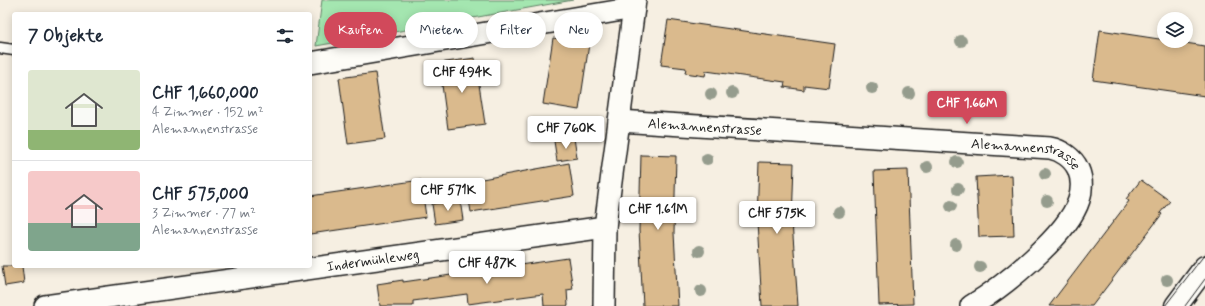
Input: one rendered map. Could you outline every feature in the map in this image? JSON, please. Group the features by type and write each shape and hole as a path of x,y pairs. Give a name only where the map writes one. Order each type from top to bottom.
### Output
{"street":[{"path":"312,63 634,4 605,227 604,306"},
{"name":"Alemannenstrasse","path":"619,121 939,140 1050,148 1061,152 1074,164 1080,176 1081,194 1075,210 1060,230 1032,258 995,290 971,306"},
{"name":"Indermühleweg","path":"45,306 605,227"},
{"path":"1176,306 1205,267"}],"lane":[{"path":"0,48 12,50"}],"green space":[{"path":"322,0 573,0 506,12 486,12 486,16 478,17 478,12 405,12 405,30 397,32 397,12 324,12 324,45 316,46"}],"building":[{"path":"668,20 835,44 829,88 804,85 804,90 784,87 785,82 706,71 705,76 685,73 686,68 661,65"},
{"path":"1100,30 1157,39 1157,48 1193,48 1193,44 1205,46 1205,96 1093,80"},
{"path":"553,38 554,48 588,48 579,110 543,104"},
{"path":"475,58 485,124 448,129 439,63"},
{"path":"375,73 385,139 348,144 339,78"},
{"path":"574,138 577,158 557,161 554,141"},
{"path":"641,155 676,156 674,233 678,306 643,306 639,230"},
{"path":"759,162 794,163 792,222 798,306 762,306 757,221"},
{"path":"569,163 574,196 471,212 466,182"},
{"path":"908,170 913,304 879,305 874,171"},
{"path":"1012,175 1014,236 979,237 976,177"},
{"path":"421,180 426,217 312,234 312,196"},
{"path":"1141,180 1170,201 1160,213 1162,214 1092,306 1049,306 1129,201 1126,199"},
{"path":"460,200 463,220 435,224 432,204"},
{"path":"568,258 573,289 567,290 568,306 544,306 543,294 468,304 467,294 413,301 413,306 380,306 377,284 403,280 403,282"},
{"path":"2,266 22,268 24,283 5,286"}],"tram line":[{"path":"1165,306 1205,254"},
{"path":"1185,306 1205,279"}]}
